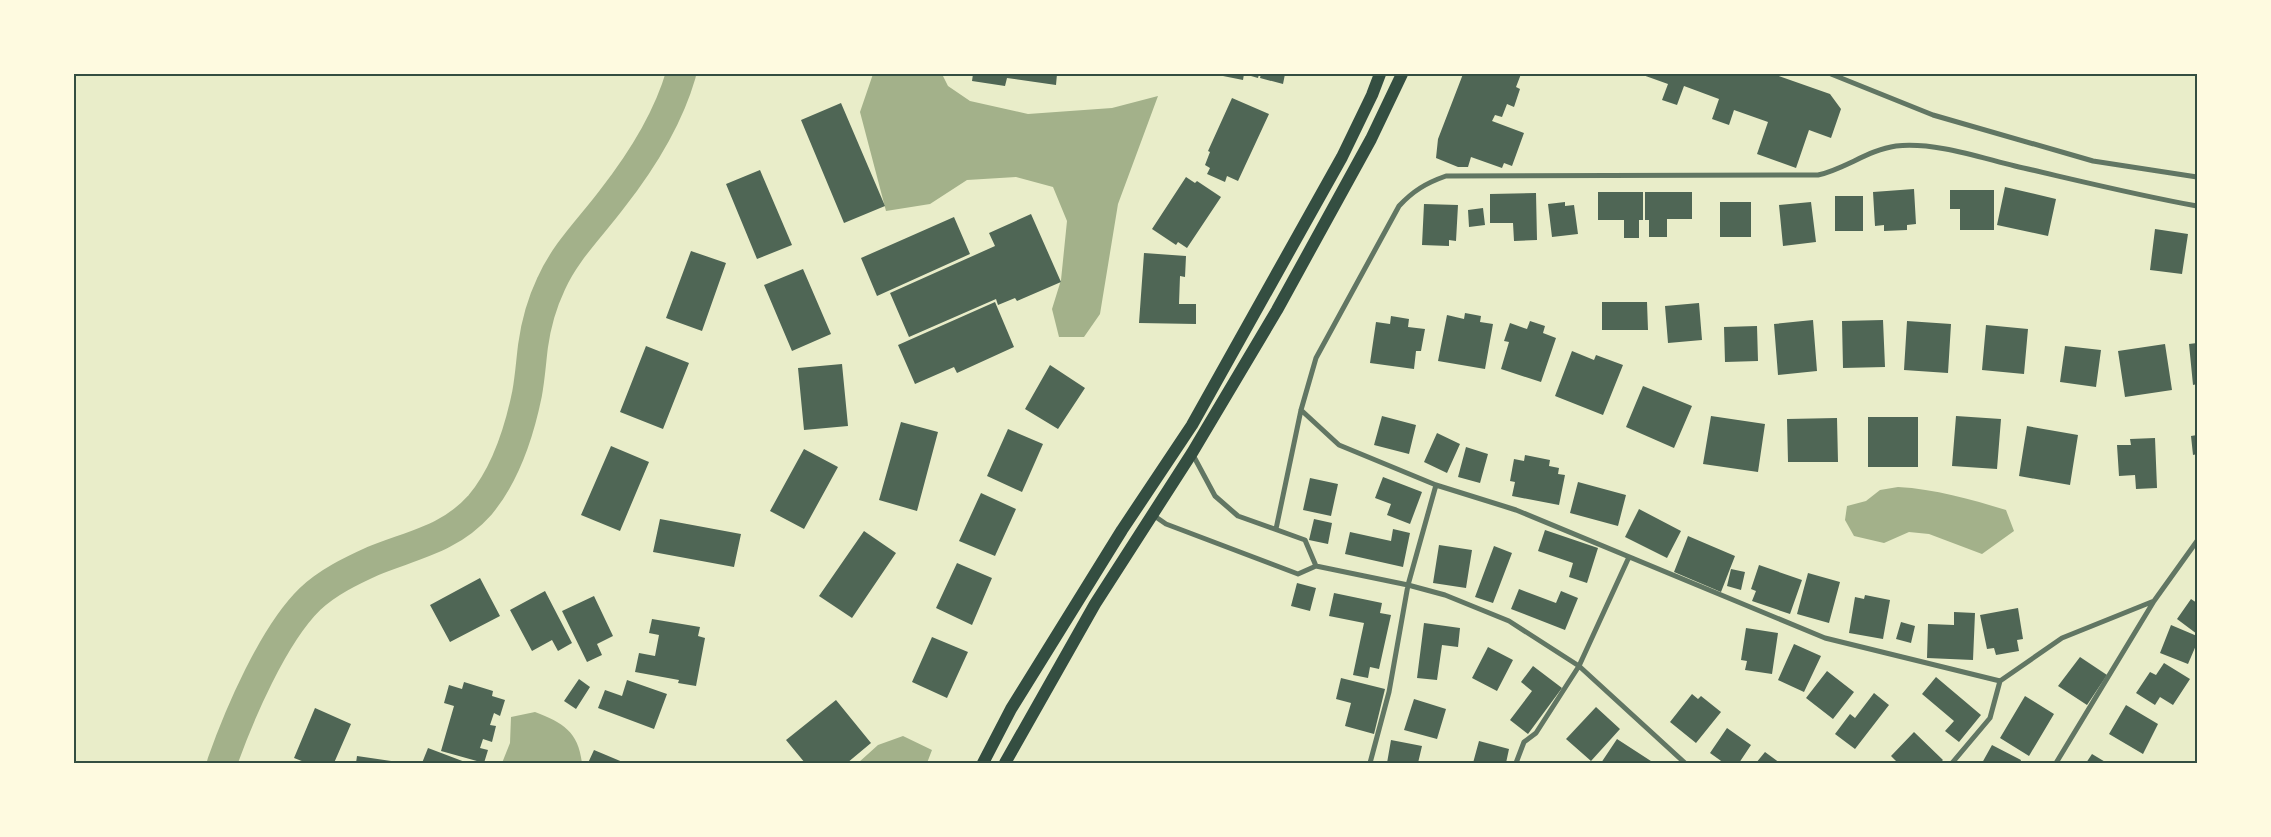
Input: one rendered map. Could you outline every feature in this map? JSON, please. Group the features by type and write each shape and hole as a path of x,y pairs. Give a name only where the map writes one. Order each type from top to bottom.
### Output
{"main road":[{"path":"983,763 1010,709 1138,506 1192,425 1342,157 1380,74"},
{"path":"1005,763 1095,604 1192,453 1277,310 1371,139 1402,74"},
{"path":"1138,506 1153,515"}],"street":[{"path":"1831,74 1933,116 2074,156 2093,161 2197,177"},
{"path":"1276,529 1301,410 1316,358 1398,206 1411,193 1426,183 1446,176 1818,175 1833,172 1882,149 1898,146 1950,151 2138,195 2197,206"},
{"path":"1301,410 1338,445 1436,485 1516,510 1824,638 2000,681"},
{"path":"1192,453 1204,480 1215,496 1238,516 1305,540 1316,566"},
{"path":"1370,763 1389,692 1408,586 1436,485"},
{"path":"1153,515 1166,524 1298,574 1316,566 1408,586 1445,595 1509,621 1579,666 1685,763"},
{"path":"2056,763 2154,600 2197,541"},
{"path":"1516,763 1524,742 1536,733 1579,666 1629,557"},
{"path":"1952,763 1990,718 2000,681 2062,638 2154,600"}],"shaded area":[{"path":"873,74 942,74 948,86 970,101 1028,114 1112,108 1158,96 1118,204 1100,314 1084,337 1059,337 1052,309 1061,280 1067,221 1053,187 1016,177 967,180 930,204 886,211 860,112"},
{"path":"1898,487 1939,492 2006,510 2014,531 1982,554 1929,534 1909,532 1884,543 1854,536 1845,520 1847,506 1866,501 1880,490"},
{"path":"535,712 554,720 573,736 580,752 582,763 502,763 510,743 511,717"},
{"path":"903,736 932,750 927,763 858,763 878,745"}],"building":[{"path":"973,74 1057,74 1056,85 1007,78 1005,86 972,81"},
{"path":"1224,74 1244,74 1243,80 1223,76"},
{"path":"1244,74 1259,74 1258,78"},
{"path":"1261,74 1285,74 1283,84 1260,78"},
{"path":"1463,74 1521,74 1516,87 1520,89 1514,107 1507,104 1502,117 1495,115 1492,121 1524,133 1512,166 1504,163 1502,168 1471,157 1468,167 1458,167 1436,158 1438,139"},
{"path":"1640,74 1773,74 1830,94 1841,109 1831,138 1809,130 1796,168 1757,154 1768,122 1734,110 1729,125 1712,119 1719,99 1684,86 1677,105 1662,100 1668,84"},
{"path":"1232,98 1269,114 1238,181 1227,176 1225,182 1207,174 1210,168 1205,165 1210,152 1208,151"},
{"path":"841,103 885,206 844,223 801,120"},
{"path":"760,170 792,245 757,259 726,184"},
{"path":"1186,177 1195,183 1197,181 1221,197 1187,248 1178,242 1176,245 1152,229"},
{"path":"2005,187 2056,199 2048,236 1997,225"},
{"path":"1914,189 1916,224 1907,225 1907,230 1884,231 1884,225 1875,226 1873,192"},
{"path":"1950,190 1994,190 1994,230 1960,230 1960,209 1950,209"},
{"path":"1598,192 1643,192 1643,220 1639,220 1639,238 1624,238 1624,220 1598,220"},
{"path":"1645,192 1692,192 1692,219 1667,219 1667,237 1649,237 1649,220 1645,220"},
{"path":"1536,193 1537,240 1514,241 1513,223 1490,223 1490,194"},
{"path":"1835,196 1863,196 1863,231 1835,231"},
{"path":"1565,202 1565,206 1574,205 1578,234 1552,237 1548,204"},
{"path":"1720,202 1751,202 1751,237 1720,237"},
{"path":"1811,202 1816,242 1783,246 1779,205"},
{"path":"1424,204 1458,205 1456,241 1449,240 1449,246 1422,245"},
{"path":"1483,208 1485,225 1469,227 1468,210"},
{"path":"1031,214 1061,282 1017,301 1015,298 998,305 996,299 909,337 890,293 995,246 989,233"},
{"path":"954,217 970,254 877,296 861,258"},
{"path":"2155,229 2188,234 2182,274 2150,270"},
{"path":"691,251 726,263 702,331 666,318"},
{"path":"1144,253 1186,256 1185,277 1180,276 1179,304 1196,304 1196,324 1139,323"},
{"path":"803,269 831,334 792,351 764,285"},
{"path":"995,302 1014,347 957,373 954,367 915,384 898,345"},
{"path":"1602,302 1647,302 1648,330 1602,330"},
{"path":"1699,303 1702,340 1668,343 1665,306"},
{"path":"1465,313 1481,316 1480,322 1493,324 1485,369 1438,361 1447,315 1464,319"},
{"path":"1391,316 1409,319 1408,327 1425,329 1421,351 1416,351 1414,369 1370,363 1376,322 1390,324"},
{"path":"1813,320 1817,371 1778,375 1774,324"},
{"path":"1883,320 1885,367 1843,368 1842,321"},
{"path":"1530,321 1545,326 1543,333 1556,338 1541,382 1501,369 1509,342 1504,341 1510,323 1527,329"},
{"path":"1907,321 1951,324 1948,373 1904,370"},
{"path":"1986,325 2028,329 2024,374 1982,370"},
{"path":"1757,326 1758,361 1725,362 1724,327"},
{"path":"2197,343 2197,384 2193,385 2189,344"},
{"path":"2165,344 2172,390 2125,397 2118,351"},
{"path":"646,346 689,363 663,429 620,412"},
{"path":"2065,346 2101,350 2096,387 2060,382"},
{"path":"1572,351 1594,360 1596,355 1623,365 1603,415 1555,396"},
{"path":"842,364 848,426 804,430 798,368"},
{"path":"1050,365 1085,388 1058,429 1025,409"},
{"path":"1643,386 1692,406 1674,448 1626,427"},
{"path":"1382,416 1416,425 1409,454 1374,445"},
{"path":"1711,416 1765,424 1758,472 1703,464"},
{"path":"1956,416 2001,419 1997,469 1952,466"},
{"path":"1868,417 1918,417 1918,467 1868,467"},
{"path":"1837,418 1838,462 1788,462 1787,419"},
{"path":"901,422 938,432 917,511 879,500"},
{"path":"2027,426 2078,435 2070,485 2019,476"},
{"path":"1008,429 1043,444 1022,492 987,476"},
{"path":"1437,433 1460,444 1447,473 1424,462"},
{"path":"2197,435 2197,454 2193,455 2191,436"},
{"path":"2155,438 2157,488 2136,489 2135,475 2119,476 2117,445 2131,445 2130,439"},
{"path":"611,446 649,462 620,531 581,515"},
{"path":"1466,447 1488,454 1480,483 1458,477"},
{"path":"804,449 838,467 804,529 770,511"},
{"path":"1525,455 1550,460 1549,466 1559,468 1558,474 1565,475 1559,505 1512,496 1515,482 1510,481 1514,459 1524,461"},
{"path":"1383,477 1422,492 1410,524 1387,515 1391,504 1375,498"},
{"path":"1310,478 1338,484 1331,516 1303,510"},
{"path":"1578,482 1626,495 1618,526 1570,513"},
{"path":"981,493 1016,509 995,556 959,541"},
{"path":"1639,509 1681,531 1667,558 1625,537"},
{"path":"660,519 741,534 734,567 653,552"},
{"path":"1314,519 1332,523 1328,544 1309,540"},
{"path":"1393,529 1410,533 1403,567 1345,554 1350,532 1391,541"},
{"path":"1545,530 1598,548 1587,583 1569,577 1573,563 1538,551"},
{"path":"864,531 896,553 852,618 819,596"},
{"path":"1688,536 1735,556 1721,592 1674,572"},
{"path":"1439,545 1472,550 1466,588 1433,583"},
{"path":"1494,546 1512,553 1493,603 1475,597"},
{"path":"957,563 992,578 972,625 936,608"},
{"path":"1759,565 1802,580 1790,614 1752,601 1756,591 1751,589"},
{"path":"1731,569 1745,572 1741,590 1727,586"},
{"path":"1808,573 1840,582 1829,623 1797,614"},
{"path":"480,578 500,616 450,642 430,605"},
{"path":"1297,583 1316,588 1310,611 1291,606"},
{"path":"1519,589 1556,603 1561,591 1578,598 1565,630 1511,609"},
{"path":"545,591 572,643 558,651 552,640 532,651 510,610"},
{"path":"1334,593 1382,603 1380,613 1391,615 1379,669 1370,667 1368,678 1353,675 1364,623 1329,616"},
{"path":"1865,595 1890,600 1883,639 1849,633 1855,597 1864,599"},
{"path":"594,596 613,636 597,644 602,655 587,662 562,611"},
{"path":"2191,599 2197,603 2197,634 2177,619"},
{"path":"2018,608 2023,639 2017,640 2019,651 1996,655 1994,648 1987,649 1980,615"},
{"path":"1954,612 1975,613 1973,660 1927,658 1928,624 1954,625"},
{"path":"652,619 700,627 698,636 705,638 696,686 678,683 679,680 635,672 639,653 655,656 659,635 649,633"},
{"path":"1901,622 1915,626 1911,643 1896,639"},
{"path":"1424,623 1460,628 1458,647 1442,645 1437,680 1417,678"},
{"path":"2171,625 2197,636 2197,643 2188,664 2160,653"},
{"path":"1746,628 1778,633 1772,674 1745,670 1747,661 1741,660"},
{"path":"932,637 968,652 947,698 912,682"},
{"path":"1794,644 1821,656 1804,692 1778,680"},
{"path":"1488,647 1513,660 1497,691 1472,678"},
{"path":"2080,657 2107,675 2087,705 2058,686"},
{"path":"2164,663 2190,679 2173,705 2160,697 2155,705 2136,693 2150,672 2156,675"},
{"path":"1533,666 1562,688 1528,734 1510,720 1532,691 1521,682"},
{"path":"1827,671 1854,692 1833,719 1806,698"},
{"path":"1936,677 1981,715 1959,742 1945,731 1954,721 1922,694"},
{"path":"1341,678 1385,689 1374,734 1345,726 1351,703 1336,699"},
{"path":"579,679 590,687 576,709 564,701"},
{"path":"627,680 667,694 654,729 598,708 605,690 622,696"},
{"path":"464,682 493,691 492,696 505,700 500,716 494,713 490,725 496,726 492,742 483,739 480,748 488,750 484,763 441,751 454,706 444,703 449,685 462,689"},
{"path":"1874,693 1889,705 1855,749 1835,734 1850,714 1855,718"},
{"path":"1692,694 1698,699 1701,696 1721,712 1696,743 1670,722"},
{"path":"2025,696 2054,714 2029,756 2000,738"},
{"path":"1414,699 1446,709 1437,739 1404,730"},
{"path":"836,700 871,743 847,763 805,763 786,740"},
{"path":"2126,705 2158,724 2143,754 2109,734"},
{"path":"1596,707 1620,729 1591,761 1566,739"},
{"path":"315,708 351,724 334,763 307,763 294,758"},
{"path":"1727,728 1751,745 1739,763 1724,763 1710,753"},
{"path":"1914,732 1943,760 1940,763 1898,763 1891,756"},
{"path":"1617,739 1654,763 1601,763"},
{"path":"1391,740 1422,746 1418,763 1387,763"},
{"path":"1479,741 1509,749 1506,763 1473,763"},
{"path":"1992,745 2021,760 2020,763 1982,763"},
{"path":"428,748 465,762 465,763 422,763"},
{"path":"594,750 625,763 588,763"},
{"path":"1765,752 1780,763 1756,763"},
{"path":"2092,754 2107,763 2086,763"},
{"path":"357,756 398,762 398,763 356,763"}],"waterway":[{"path":"222,763 258,676 283,633 296,614 310,599 332,582 356,569 430,540 456,526 468,517 489,493 504,467 520,423 528,388 536,330 542,306 551,284 563,261 623,185 643,155 669,107 681,74"}]}
